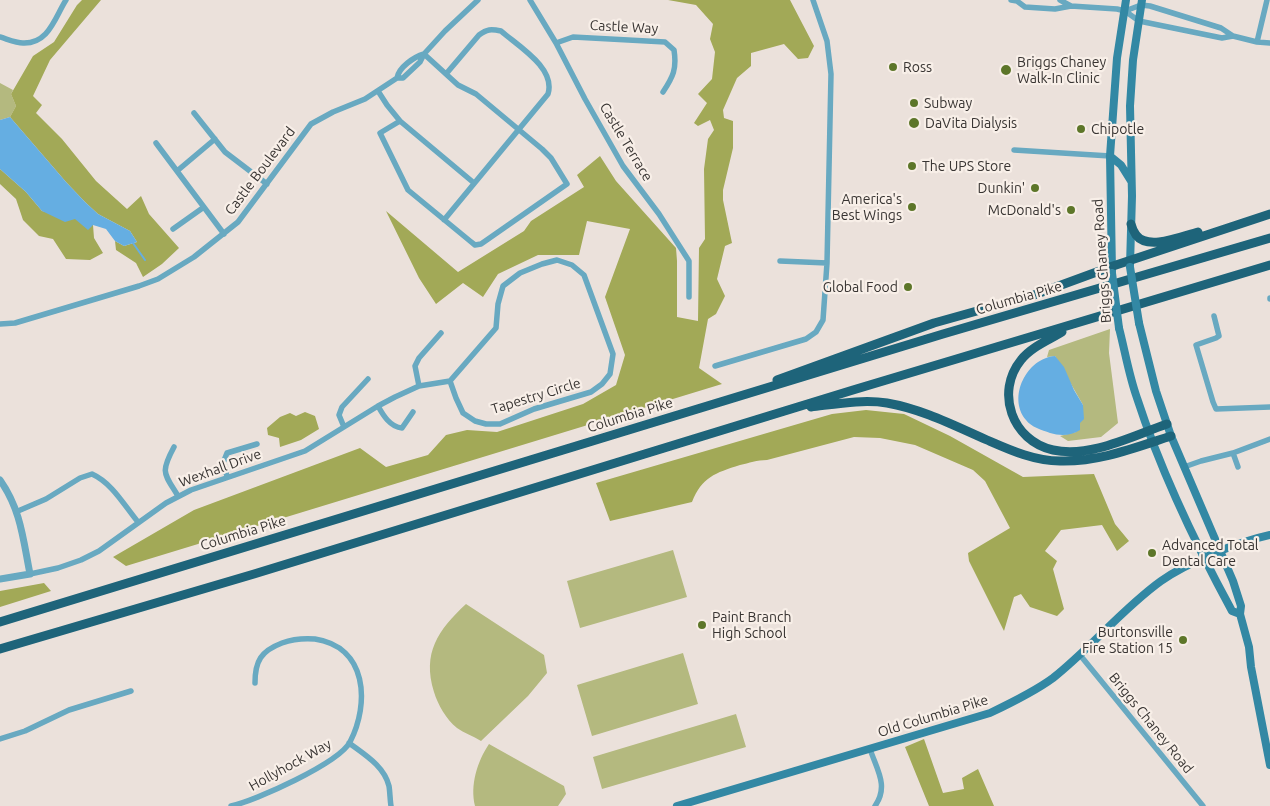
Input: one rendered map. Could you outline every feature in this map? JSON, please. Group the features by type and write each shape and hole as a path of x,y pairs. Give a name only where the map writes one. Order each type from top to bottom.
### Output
{"highway":[{"path":"714,404 934,323 1034,295 1130,264 1268,214"},
{"path":"1131,224 1136,236 1144,242 1152,244 1268,214"},
{"name":"Columbia Pike","path":"0,622 714,404 1270,238"},
{"path":"0,649 254,574 791,409 1270,265"},
{"path":"1073,325 1022,358 1013,372 1008,387 1008,404 1015,421 1024,433 1038,444 1053,450 1080,450 1107,446 1167,424"},
{"path":"791,409 854,402 886,403 942,420 1021,455 1058,462 1090,460 1124,452 1171,436"}],"main road":[{"name":"Briggs Chaney Road","path":"1126,0 1117,58 1110,156 1112,269 1119,328 1136,397 1153,442 1203,559 1232,611 1240,614"},
{"name":"Briggs Chaney Road","path":"1142,3 1133,60 1130,106 1132,182 1130,264 1139,323 1156,392 1171,436 1233,581 1241,606 1240,614 1249,647 1251,667 1270,765"},
{"path":"1110,156 1121,165 1132,182"},
{"name":"Old Columbia Pike","path":"677,806 990,713 1025,696 1051,679 1162,581 1203,559 1270,536"}],"street":[{"path":"0,37 23,44 43,38 54,23 66,0"},
{"name":"Castle Boulevard","path":"0,324 15,323 158,279 194,256 238,222 311,124 332,112 365,99 397,78 403,78 420,62 424,54 445,31 478,0"},
{"name":"Castle Terrace","path":"530,0 556,43 623,166 659,214 689,261 689,298"},
{"path":"715,366 806,339 816,332 823,320 827,263 831,74 827,41 814,3 818,0"},
{"path":"1011,0 1018,0 1025,7 1055,9 1071,6 1125,11 1139,21 1222,38 1233,36"},
{"path":"1060,0 1071,6"},
{"path":"1257,42 1267,0"},
{"path":"1125,11 1142,3 1221,28 1233,36 1270,43"},
{"path":"444,220 548,94 550,87 547,72 501,31 486,30 479,34 446,74"},
{"name":"Castle Way","path":"556,43 573,36 665,42 674,50 675,60 672,79 663,92"},
{"path":"400,121 380,133 408,190 475,245 481,244 567,184 551,158 476,94 458,85 424,54"},
{"path":"378,91 386,105 400,121 474,183"},
{"path":"194,113 225,152 267,184"},
{"path":"177,171 215,139"},
{"path":"156,143 224,234"},
{"path":"1014,150 1110,156"},
{"path":"173,228 204,207"},
{"name":"Tapestry Circle","path":"557,260 572,264 584,275 613,354 610,374 602,384 591,392 534,409 500,424 486,424 474,421 463,412 450,382 496,328 498,304 503,286 520,273 557,260"},
{"path":"780,261 827,263"},
{"path":"1214,316 1219,336 1196,345 1216,409 1270,407"},
{"path":"419,386 415,366 419,358 441,333"},
{"path":"344,427 339,415 342,407 368,379"},
{"name":"Wexhall Drive","path":"0,578 58,568 81,560 99,551 138,522 178,496 227,476 304,451 378,406 419,386 450,382"},
{"path":"378,406 385,418 397,427 402,428 413,412"},
{"path":"1184,467 1233,453 1270,438"},
{"path":"227,476 223,463 227,453 257,444"},
{"path":"174,447 164,464 165,473 178,496"},
{"path":"1233,453 1238,467"},
{"path":"18,511 46,499 80,478 92,474 101,478 111,487 138,522"},
{"path":"0,480 18,511 30,574"},
{"name":"Hollyhock Way","path":"231,806 253,800 324,764 349,743 361,715 362,685 354,665 343,650 325,641 307,638 290,640 274,646 261,655 255,669 255,683"},
{"name":"Briggs Chaney Road","path":"1080,655 1203,806"},
{"path":"0,739 25,732 69,710 131,691"},
{"path":"349,743 376,764 384,774 389,786 391,806"},
{"path":"870,749 882,783 882,792 875,806"}],"green space":[{"path":"82,0 101,0 50,60 33,96 42,105 36,113 62,139 96,181 127,209 141,196 149,214 179,248 162,264 143,277 136,263 116,250 115,241 124,246 137,242 130,231 98,214 85,202 10,117 16,106 11,94 33,56 54,42"},
{"path":"668,0 790,0 814,46 808,58 798,59 784,44 751,53 751,66 737,78 723,110 724,118 733,121 733,148 723,190 723,200 732,243 725,246 717,279 725,296 716,314 708,319 699,368 722,384 126,566 113,557 194,510 360,448 386,467 428,455 446,435 467,430 497,432 583,404 616,385 625,355 605,297 630,229 587,221 579,255 538,255 498,274 483,297 463,283 436,304 419,278 386,211 458,272 524,231 531,221 584,187 577,175 600,156 616,181 676,248 677,317 698,321 699,248 705,239 704,169 708,139 714,130 710,120 698,126 694,123 707,103 698,94 712,79 715,52 710,39 713,24 696,5"},
{"path":"0,83 13,90 11,94 16,106 10,117 0,120"},
{"path":"0,169 26,192 42,211 75,218 93,225 94,238 103,253 90,260 66,259 53,239 39,236 23,220 16,199 0,184"},
{"path":"1110,329 1109,353 1118,423 1101,437 1068,441 1060,436 1076,432 1083,405 1055,356 1047,357 1049,350"},
{"path":"866,410 904,414 950,436 1023,477 1094,474 1115,524 1129,541 1117,551 1102,525 1061,530 1045,551 1057,561 1053,569 1064,609 1057,616 1030,607 1021,594 1014,597 1004,631 969,561 968,553 1010,528 985,481 973,470 915,445 880,438 854,437 767,460 760,460 740,465 710,477 700,487 692,502 610,521 596,483 832,414"},
{"path":"305,412 315,416 319,429 301,440 280,447 279,438 268,435 267,428 280,417 290,413 296,416"},
{"path":"673,550 687,597 580,628 567,581"},
{"path":"44,583 51,591 0,607 0,591"},
{"path":"466,604 544,655 547,673 528,696 481,741 460,730 449,720 438,702 431,678 431,654 435,643 440,633"},
{"path":"683,653 698,704 592,736 577,685"},
{"path":"736,714 746,747 602,789 593,757"},
{"path":"924,739 943,793 964,789 962,778 978,769 994,806 929,806 905,747"},
{"path":"489,744 564,786 566,794 558,806 475,806 474,782 481,758"}],"water":[{"path":"10,117 85,202 98,214 130,231 137,242 124,246 115,241 106,229 93,225 88,230 75,219 65,222 42,211 26,192 0,169 0,120"},
{"path":"1055,356 1064,367 1083,405 1084,419 1080,423 1080,430 1062,435 1054,434 1031,425 1021,411 1019,401 1019,390 1029,371 1045,358"}],"waterway":[{"path":"133,243 145,260"}],"place":[{"name":"Ross","path":"893,67"},
{"name":"Briggs Chaney Walk-In Clinic","path":"1006,70"},
{"name":"Subway","path":"914,103"},
{"name":"DaVita Dialysis","path":"914,123"},
{"name":"Chipotle","path":"1081,129"},
{"name":"The UPS Store","path":"912,166"},
{"name":"Dunkin'","path":"1035,188"},
{"name":"America's Best Wings","path":"912,207"},
{"name":"McDonald's","path":"1071,210"},
{"name":"Global Food","path":"908,287"},
{"name":"Advanced Total Dental Care","path":"1152,553"},
{"name":"Paint Branch High School","path":"702,625"},
{"name":"Burtonsville Fire Station 15","path":"1183,640"}]}
